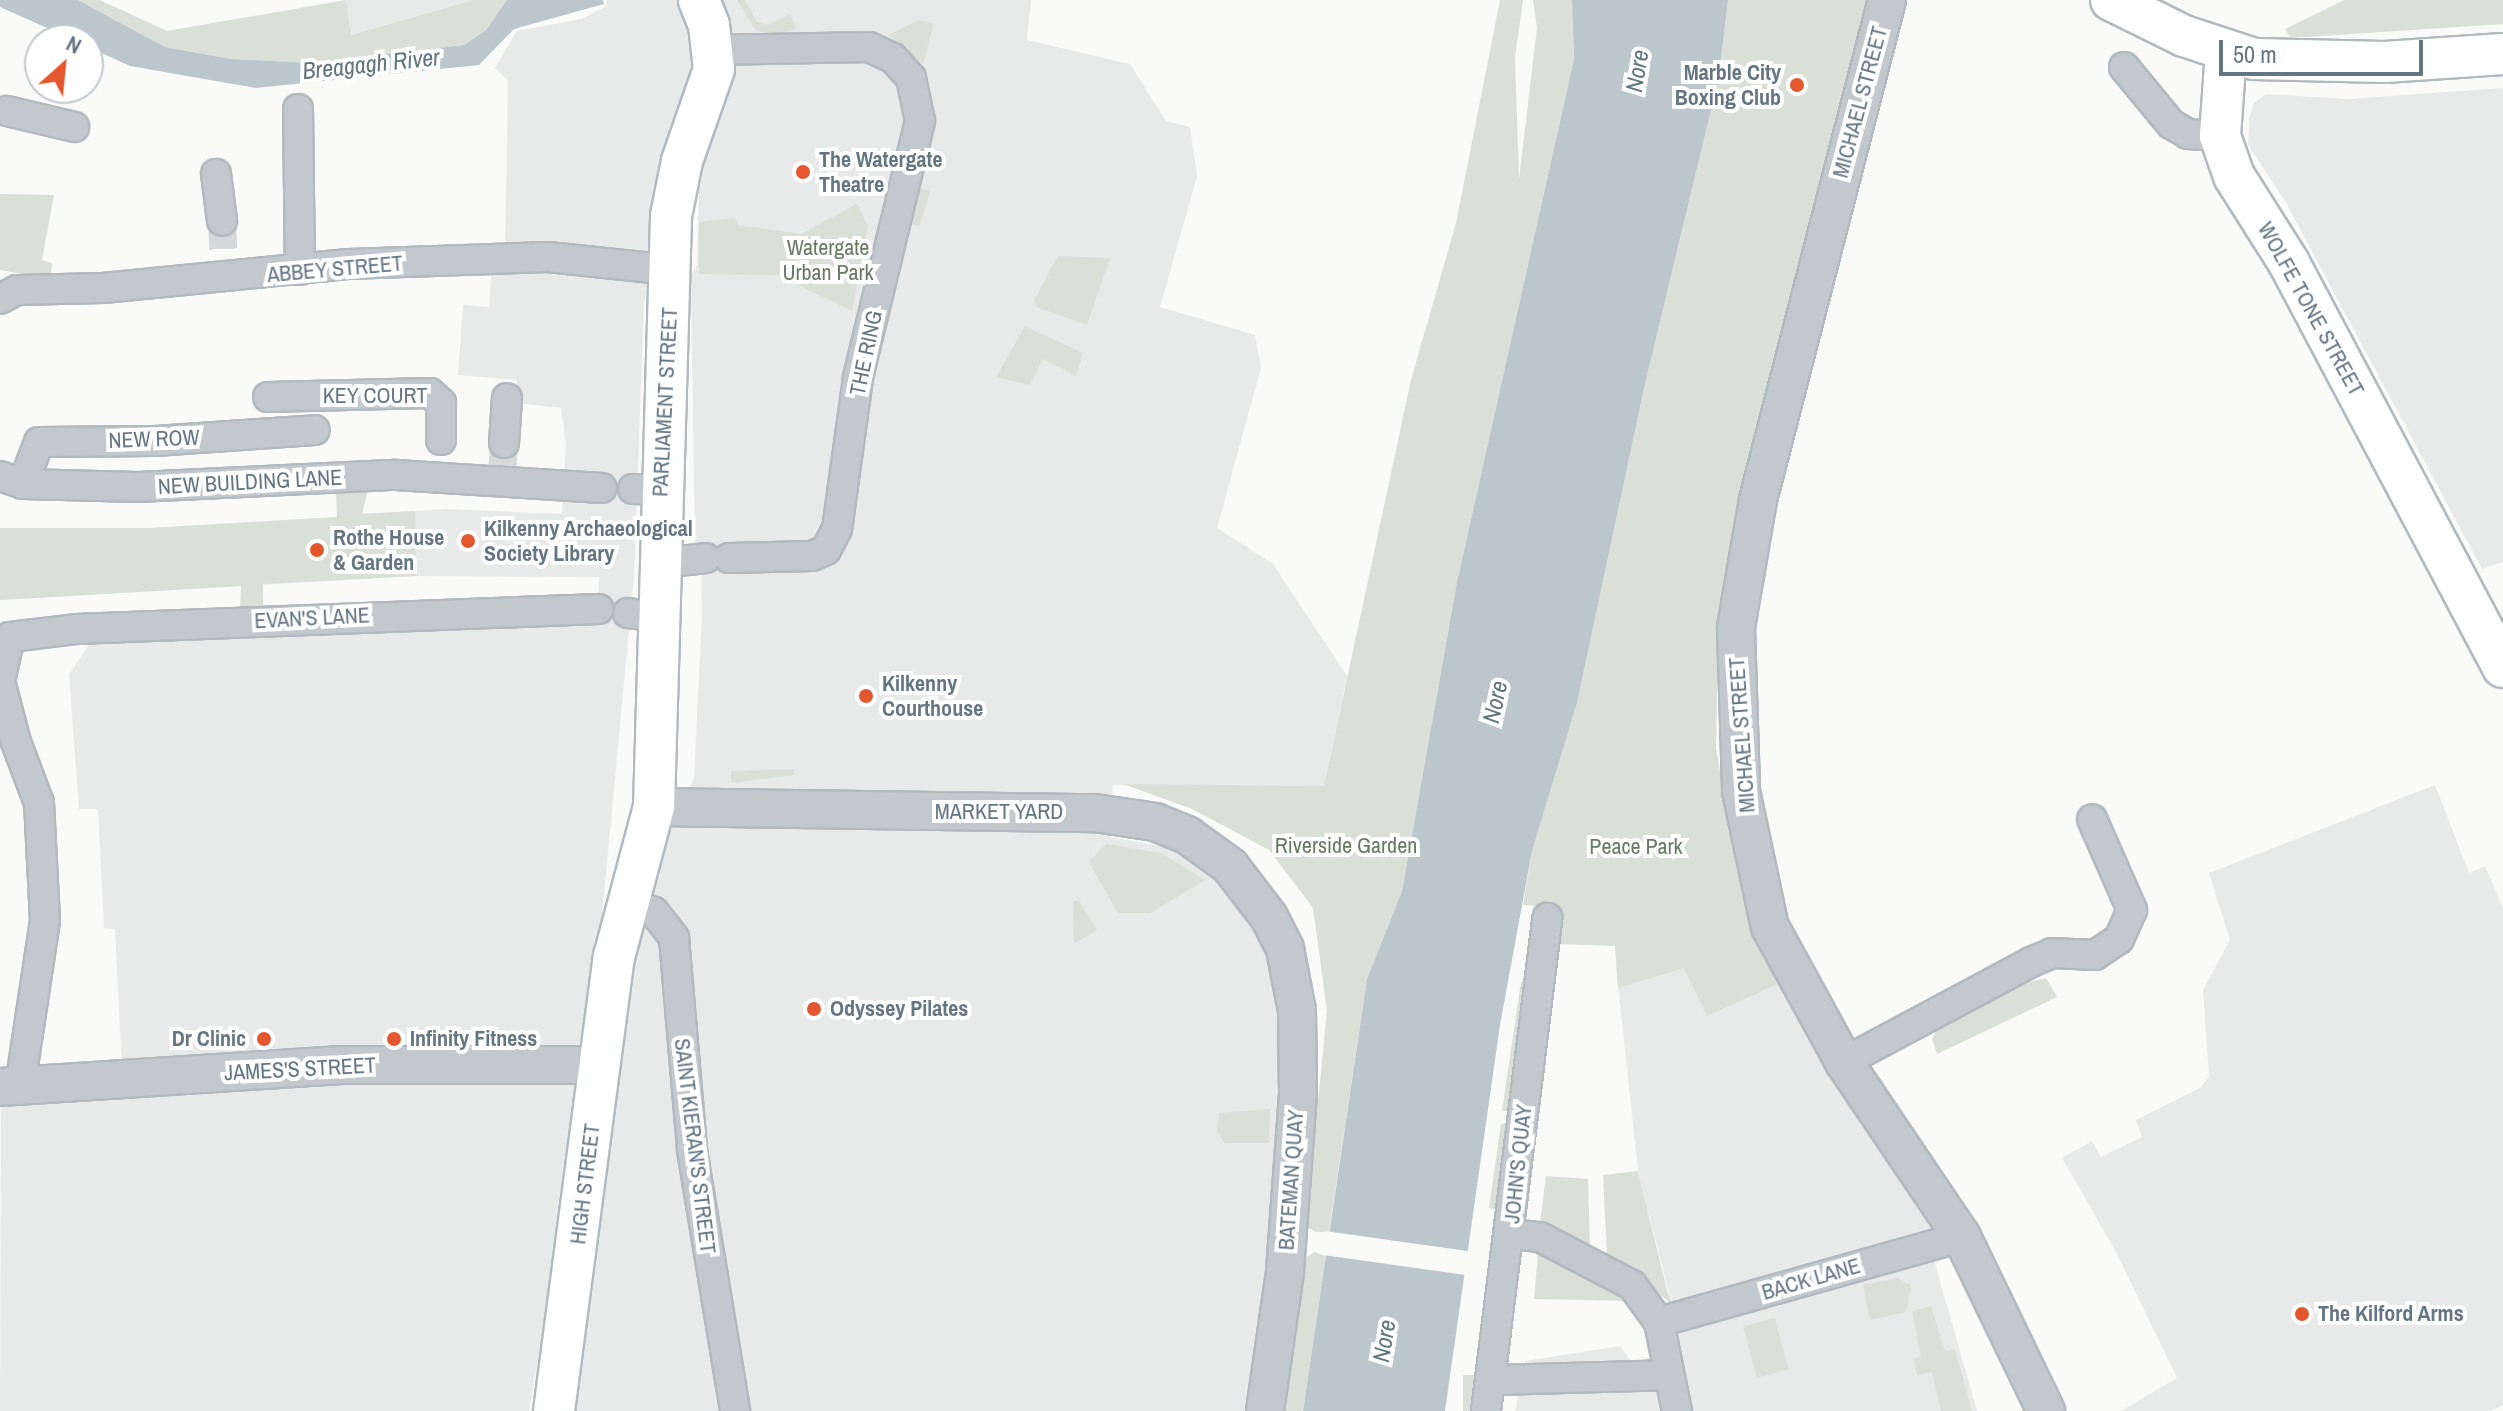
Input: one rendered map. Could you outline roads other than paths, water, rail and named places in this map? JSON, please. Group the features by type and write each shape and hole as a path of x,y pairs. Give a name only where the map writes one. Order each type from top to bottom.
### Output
{"main road":[{"path":"699,0 714,50"},
{"path":"2111,0 2226,52 2307,63 2503,54"},
{"name":"PARLIAMENT STREET","path":"614,957 654,807 645,615 661,563 647,489 671,270 675,190 707,97 714,50"},
{"name":"WOLFE TONE STREET","path":"2226,52 2220,136 2234,176 2289,263 2503,667"},
{"name":"HIGH STREET","path":"554,1411 614,957"}],"street":[{"name":"MICHAEL STREET","path":"1887,0 1758,500 1734,672 1741,791 1770,927 1844,1062 1962,1237 2046,1411"},
{"name":"THE RING","path":"661,563 812,556 826,550 837,529 858,378 920,121 911,78 893,58 869,47 714,50"},
{"path":"2124,67 2171,124 2188,134 2220,136"},
{"path":"298,109 300,270"},
{"path":"7,111 74,127"},
{"path":"216,174 222,221"},
{"name":"ABBEY STREET","path":"0,299 17,290 225,272 548,257 671,270"},
{"name":"KEY COURT","path":"268,397 430,393 441,403 441,440"},
{"path":"504,443 507,398"},
{"name":"NEW ROW","path":"11,480 39,442 155,441 315,430"},
{"name":"NEW BUILDING LANE","path":"11,480 138,487 440,474 602,488"},
{"name":"EVAN'S LANE","path":"10,1086 45,921 39,803 0,681 3,650 10,637 26,632 599,609"},
{"name":"MARKET YARD","path":"654,807 1068,811 1155,822 1187,835 1230,866 1269,917 1285,949"},
{"path":"1844,1062 2031,962 2052,953 2095,955 2119,939 2132,910 2092,819"},
{"name":"SAINT KIERAN'S STREET","path":"630,904 658,915 674,938 692,1150 735,1411"},
{"name":"JOHN'S QUAY","path":"1486,1411 1547,918"},
{"name":"BATEMAN QUAY","path":"1265,1411 1285,1272 1298,1094 1297,1011 1285,949"},
{"name":"JAMES'S STREET","path":"10,1086 341,1065 600,1065"},
{"path":"1510,1234 1540,1237 1594,1262 1632,1285 1659,1322 1677,1411"},
{"name":"BACK LANE","path":"1659,1322 1962,1237"},
{"path":"1492,1380 1669,1375"}],"water":[{"name":"Breagagh River","path":"0,0 78,0 165,47 231,59 313,63 464,45 486,30 507,0 603,0 604,4 514,29 479,65 256,88 130,66 104,54 104,24 38,24 0,7"},
{"name":"Nore","path":"1572,0 1728,0 1719,77 1645,384 1577,703 1532,851 1500,1025 1445,1411 1303,1411 1367,979 1402,891 1457,582 1574,59"}],"tunnel":[{"path":"222,221 224,265"},
{"path":"502,473 504,443"}],"place":[{"name":"Marble City Boxing Club","path":"1797,85"},
{"name":"The Watergate Theatre","path":"803,172"},
{"name":"Kilkenny Archaeological Society Library","path":"468,541"},
{"name":"Rothe House & Garden","path":"317,550"},
{"name":"Kilkenny Courthouse","path":"866,696"},
{"name":"Odyssey Pilates","path":"814,1009"},
{"name":"Dr Clinic","path":"264,1039"},
{"name":"Infinity Fitness","path":"394,1039"},
{"name":"The Kilford Arms","path":"2302,1314"}],"park label":[{"name":"Watergate Urban Park","path":"828,260"},
{"name":"Riverside Garden","path":"1346,846"},
{"name":"Peace Park","path":"1636,847"}]}
